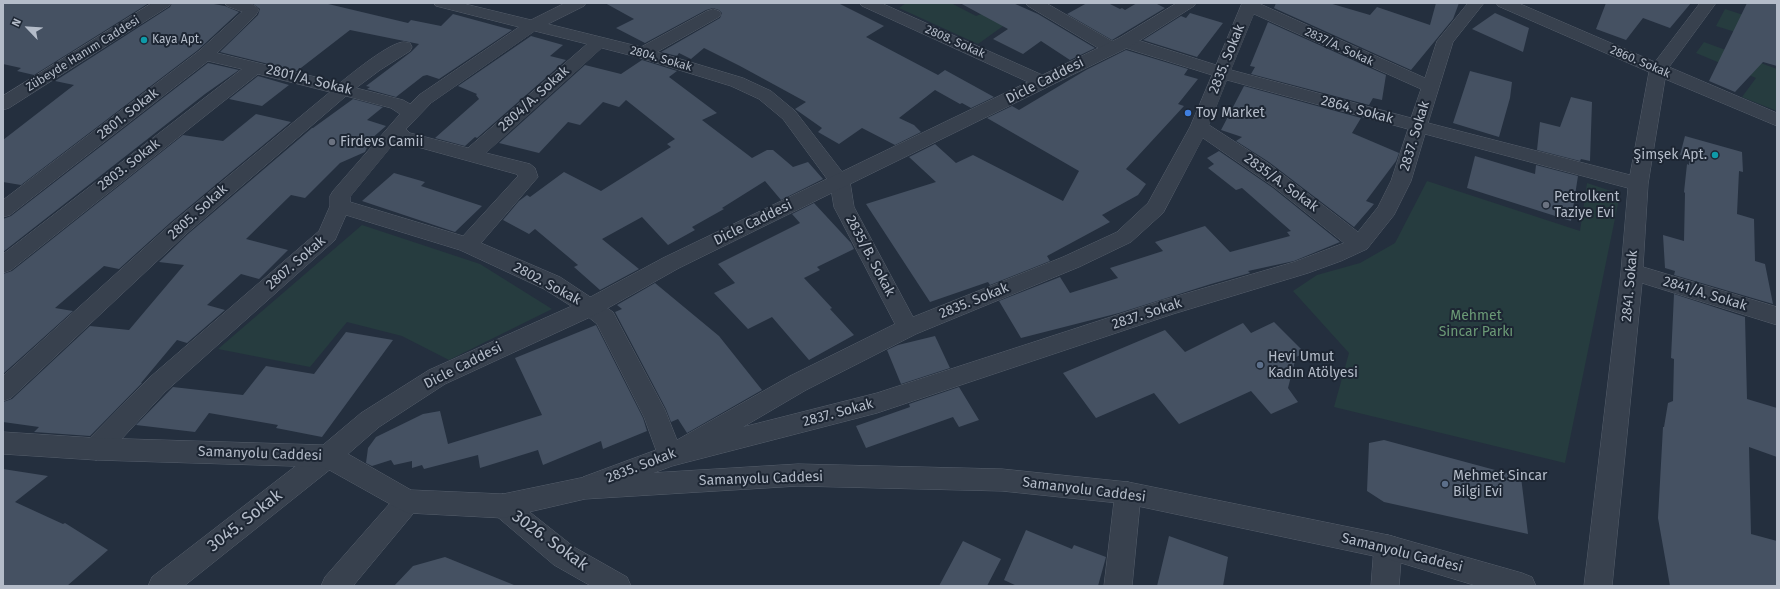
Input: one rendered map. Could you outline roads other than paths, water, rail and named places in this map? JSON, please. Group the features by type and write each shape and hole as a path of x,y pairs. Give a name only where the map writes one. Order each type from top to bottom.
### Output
{"street":[{"name":"Zübeyde Hanım Caddesi","path":"3,104 163,3"},
{"path":"232,3 252,10 249,14"},
{"name":"2804. Sokak","path":"442,3 643,53 737,82 765,95 789,115 840,182"},
{"name":"2807. Sokak","path":"96,449 157,385 328,235 340,206 340,196 396,128 425,99 532,26 578,3"},
{"name":"2808. Sokak","path":"868,3 1043,82"},
{"name":"2864. Sokak","path":"1034,3 1118,45 1638,184"},
{"name":"Dicle Caddesi","path":"328,456 370,420 437,377 591,307 671,263 840,182 1118,45 1188,3"},
{"name":"2837. Sokak","path":"671,456 877,403 1168,307 1300,268 1334,256 1360,244 1387,210 1401,181 1445,41 1476,3"},
{"name":"2860. Sokak","path":"1504,3 1777,120"},
{"name":"2841. Sokak","path":"1598,586 1632,272 1638,184 1658,70 1708,3"},
{"name":"2837/A. Sokak","path":"1250,5 1430,87"},
{"name":"2835. Sokak","path":"585,488 671,456 798,383 908,328 1071,262 1124,237 1156,208 1199,127 1223,73 1250,5"},
{"name":"2801. Sokak","path":"3,210 205,55 249,14"},
{"path":"643,53 713,14"},
{"name":"2804/A. Sokak","path":"471,156 598,43"},
{"name":"2805. Sokak","path":"3,391 77,320 231,182 345,89 404,47"},
{"name":"2801/A. Sokak","path":"205,55 345,89 397,104 411,113"},
{"name":"2803. Sokak","path":"3,265 256,67"},
{"name":"2835/A. Sokak","path":"1199,127 1266,171 1320,211 1360,244"},
{"path":"396,128 399,134 403,137 523,169 528,173 528,177 467,245"},
{"name":"2835/B. Sokak","path":"840,182 844,207 908,328"},
{"name":"2802. Sokak","path":"340,206 467,245 552,283 591,307 605,318 656,417 671,456"},
{"name":"2841/A. Sokak","path":"1632,272 1777,316"},
{"name":"Samanyolu Caddesi","path":"3,443 96,449 328,456 408,502 503,506 585,488 798,475 1002,480 1128,493 1388,547 1522,586"},
{"name":"3045. Sokak","path":"162,586 328,456"},
{"path":"1118,586 1128,493"},
{"path":"335,586 408,502"},
{"name":"3026. Sokak","path":"503,506 564,556 617,586"},
{"path":"1385,586 1388,547"}],"place":[{"name":"Kaya Apt.","path":"144,40"},
{"name":"Toy Market","path":"1188,113"},
{"name":"Firdevs Camii","path":"332,142"},
{"name":"Şimşek Apt.","path":"1715,155"},
{"name":"Petrolkent Taziye Evi","path":"1546,205"},
{"name":"Hevi Umut Kadın Atölyesi","path":"1260,365"},
{"name":"Mehmet Sincar Bilgi Evi","path":"1445,484"}],"park label":[{"name":"Mehmet Sincar Parkı","path":"1476,324"}]}
